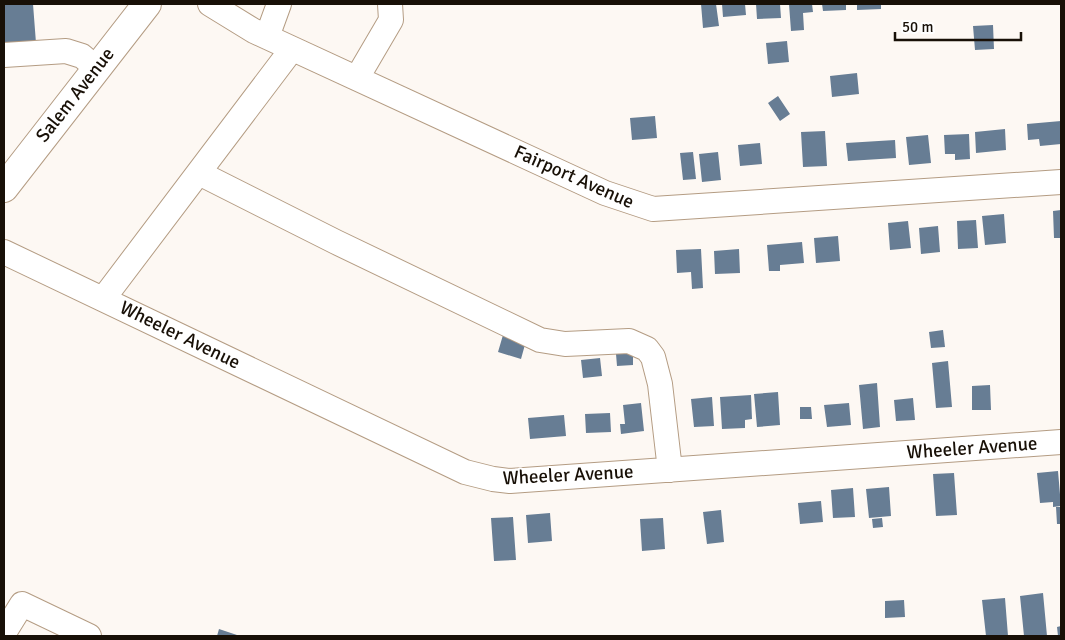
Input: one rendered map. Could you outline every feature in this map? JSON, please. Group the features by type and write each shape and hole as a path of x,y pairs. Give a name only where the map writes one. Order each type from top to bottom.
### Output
{"main road":[{"name":"Salem Avenue","path":"4,188 147,4"}],"street":[{"name":"Fairport Avenue","path":"210,4 267,37 292,49 605,193 653,209 1061,182"},
{"path":"267,37 279,4"},
{"path":"357,78 390,20 390,4"},
{"path":"103,299 292,49"},
{"path":"4,55 66,51 82,56 96,68"},
{"path":"199,173 336,242 540,340 565,344 629,340 647,349 653,357 660,384 670,470"},
{"name":"Wheeler Avenue","path":"4,252 465,472 494,479 510,481 1061,442"},
{"path":"4,633 22,604 89,636"}],"building":[{"path":"4,4 33,4 36,43 4,46"},
{"path":"701,4 716,4 719,26 703,28"},
{"path":"722,4 745,4 746,15 723,17"},
{"path":"756,4 780,4 781,18 757,19"},
{"path":"789,4 812,4 813,12 803,13 804,30 791,31"},
{"path":"822,4 846,4 846,10 823,11"},
{"path":"857,4 881,4 881,9 857,10"},
{"path":"993,25 994,49 975,50 973,26"},
{"path":"787,41 789,62 768,64 766,43"},
{"path":"857,73 859,94 832,97 830,76"},
{"path":"778,96 790,114 780,121 768,103"},
{"path":"655,116 657,138 632,140 630,118"},
{"path":"1061,121 1061,144 1040,146 1039,139 1028,140 1027,124"},
{"path":"1005,129 1006,150 976,153 975,132"},
{"path":"825,131 827,166 803,167 801,132"},
{"path":"969,134 970,159 955,160 955,154 945,154 944,135"},
{"path":"928,135 931,163 909,165 906,137"},
{"path":"895,140 896,158 848,161 846,143"},
{"path":"760,143 762,164 740,166 738,145"},
{"path":"693,152 696,179 683,180 680,153"},
{"path":"718,152 721,180 702,182 699,154"},
{"path":"1061,210 1061,238 1054,238 1053,211"},
{"path":"1004,214 1006,243 985,245 982,216"},
{"path":"976,220 978,248 958,249 957,221"},
{"path":"908,221 911,248 890,250 888,223"},
{"path":"938,226 940,252 921,254 919,228"},
{"path":"838,236 840,261 816,263 814,238"},
{"path":"802,242 804,263 780,265 780,271 769,271 767,245"},
{"path":"701,249 703,288 692,289 691,272 677,273 676,250"},
{"path":"739,249 740,273 715,274 714,251"},
{"path":"943,330 945,347 931,348 929,332"},
{"path":"503,335 526,341 521,359 498,352"},
{"path":"633,353 633,365 617,366 616,354"},
{"path":"600,358 602,376 583,378 581,360"},
{"path":"948,361 952,407 936,408 932,363"},
{"path":"877,383 880,427 863,429 859,385"},
{"path":"990,385 991,410 972,410 972,386"},
{"path":"778,392 780,425 757,427 754,394"},
{"path":"751,395 752,419 745,420 745,428 722,429 720,397"},
{"path":"712,397 714,426 694,427 691,399"},
{"path":"913,398 915,420 896,421 894,400"},
{"path":"641,403 644,431 621,434 620,424 625,424 623,405"},
{"path":"849,403 851,425 827,427 824,405"},
{"path":"800,407 811,407 812,419 800,419"},
{"path":"610,413 611,432 586,433 585,414"},
{"path":"564,415 566,436 530,439 528,418"},
{"path":"1058,471 1061,506 1053,507 1053,502 1040,503 1037,473"},
{"path":"954,473 957,515 936,516 933,474"},
{"path":"889,487 891,516 869,518 866,489"},
{"path":"853,488 855,517 833,518 831,490"},
{"path":"821,501 823,522 800,524 798,503"},
{"path":"1056,507 1061,507 1061,524 1057,524"},
{"path":"721,510 724,542 707,544 703,512"},
{"path":"550,513 552,541 528,543 526,515"},
{"path":"513,517 516,560 494,561 491,518"},
{"path":"663,518 665,549 642,551 640,519"},
{"path":"882,518 883,527 873,528 872,519"},
{"path":"1043,593 1047,636 1024,636 1020,596"},
{"path":"1005,598 1008,636 986,636 982,600"},
{"path":"904,600 905,617 885,618 885,601"},
{"path":"1061,626 1061,636 1058,636 1057,627"},
{"path":"219,629 240,636 217,636"}]}
